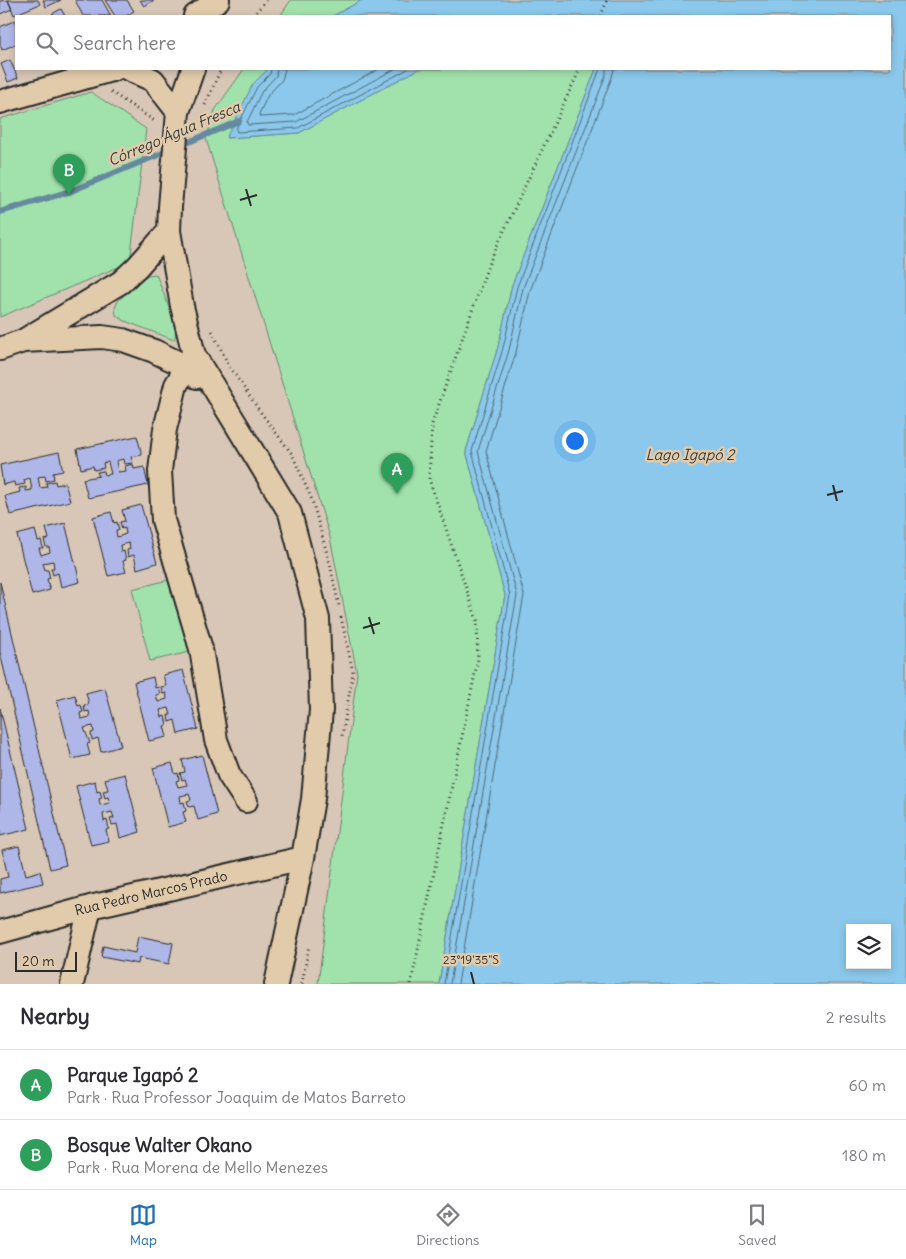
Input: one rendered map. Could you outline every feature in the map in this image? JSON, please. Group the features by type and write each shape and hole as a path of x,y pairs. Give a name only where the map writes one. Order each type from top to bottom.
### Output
{"street":[{"path":"196,15 218,0"},
{"path":"220,15 229,0"},
{"path":"130,70 153,80 170,117"},
{"path":"192,70 170,117 169,231 182,306 194,355 290,513 318,619 321,710 313,799 303,858 276,984"},
{"path":"0,102 109,78"},
{"path":"0,349 23,340 121,282 169,231"},
{"path":"23,340 102,337 123,340 154,351 186,367 219,397"},
{"path":"186,367 176,385 165,429 160,471 163,520 201,649 216,740 229,775 246,801"},
{"name":"Rua Pedro Marcos Prado","path":"0,932 90,907 303,858"},
{"path":"72,984 90,907"}],"path":[{"path":"255,15 266,0"},
{"path":"601,15 607,0"},
{"path":"411,984 478,659 477,620 429,479 432,424 489,263 580,70"},
{"path":"109,78 170,117"}],"green space":[{"path":"291,0 362,0 335,15 281,15"},
{"path":"243,70 267,70 253,84 227,138 299,133 417,70 596,70 512,285 498,347 466,451 505,595 439,984 318,984 357,673 330,537 206,139 215,110"},
{"path":"91,92 146,129 130,262 0,317 0,119"},
{"path":"156,274 177,328 174,340 125,321 116,315 115,308 118,301 148,275"},
{"path":"177,578 194,651 150,661 132,589"}],"water":[{"name":"Lago Igapó 2","path":"362,0 906,0 906,984 439,984 505,595 466,451 498,347 512,285 596,70 891,70 891,15 335,15"},
{"path":"267,70 417,70 299,133 226,138 253,84"}],"building":[{"path":"8,0 38,0 40,4 14,15"},
{"path":"8,0 12,9 0,14 0,1"},
{"path":"43,0 61,0 46,7"},
{"path":"75,0 102,0 110,15 82,15"},
{"path":"105,0 127,0 134,11 128,15 114,15"},
{"path":"140,0 155,0 144,6"},
{"path":"61,9 64,15 53,15"},
{"path":"15,20 15,44 2,50 0,44 0,27"},
{"path":"10,60 18,78 8,82 1,64"},
{"path":"137,436 142,455 131,457 133,463 124,464 123,459 116,461 118,472 126,471 125,466 133,464 134,469 144,467 148,485 88,498 83,479 99,476 97,472 104,471 105,475 111,474 108,462 103,463 104,468 94,470 93,466 81,469 77,449"},
{"path":"59,452 63,471 53,473 54,479 46,481 45,476 38,477 40,488 47,487 46,483 55,481 56,485 65,483 70,501 10,515 5,496 20,492 19,488 26,487 26,491 32,490 30,478 24,480 25,484 15,486 14,482 3,485 0,465"},
{"path":"141,505 157,563 137,569 134,555 128,557 129,543 120,545 121,552 124,551 126,560 123,561 126,572 108,576 93,517 111,512 114,523 117,522 119,530 116,530 117,537 126,534 125,528 122,529 120,522 125,521 122,510"},
{"path":"65,523 80,582 61,587 58,573 53,575 51,568 54,568 53,561 43,563 45,570 48,570 50,578 47,579 50,590 32,595 17,535 35,530 38,541 41,540 43,548 39,548 41,555 50,552 44,540 49,539 46,528"},
{"path":"0,582 66,865 50,869 0,652"},
{"path":"183,670 198,729 178,734 175,720 169,722 168,715 171,715 169,708 160,710 162,717 165,716 167,725 164,726 167,737 149,741 134,682 153,677 155,688 158,687 160,694 156,695 158,702 167,699 166,693 163,694 161,687 166,686 163,675"},
{"path":"105,688 121,746 101,752 98,738 92,740 93,726 84,728 90,743 87,744 90,755 72,759 57,700 75,695 78,706 81,705 83,712 80,713 81,719 90,717 89,711 85,712 84,705 89,704 86,693"},
{"path":"0,708 29,829 0,836"},
{"path":"202,755 217,814 198,820 194,806 189,807 187,801 191,800 189,794 180,796 181,803 184,802 186,811 183,812 186,822 168,827 153,768 172,763 175,774 178,773 179,780 176,781 178,787 187,785 185,779 182,780 180,773 185,772 182,760"},
{"path":"125,774 140,832 120,838 117,824 112,825 110,819 114,818 112,812 103,814 104,821 107,820 109,829 106,830 109,841 91,845 76,786 95,781 97,792 100,791 102,798 99,799 100,805 110,803 108,797 105,798 103,791 108,790 105,779"},
{"path":"19,846 26,875 40,871 43,883 0,893 0,879 8,877 2,850"},
{"path":"138,936 173,943 169,964 139,958 138,964 101,957 103,946 135,953"}],"waterway":[{"name":"Córrego Água Fresca","path":"179,146 239,121"},
{"name":"Córrego Água Fresca","path":"0,212 71,191 170,150"}],"place":[{"name":"Bosque Walter Okano","path":"69,195"},
{"name":"Parque Igapó 2","path":"397,494"}]}
